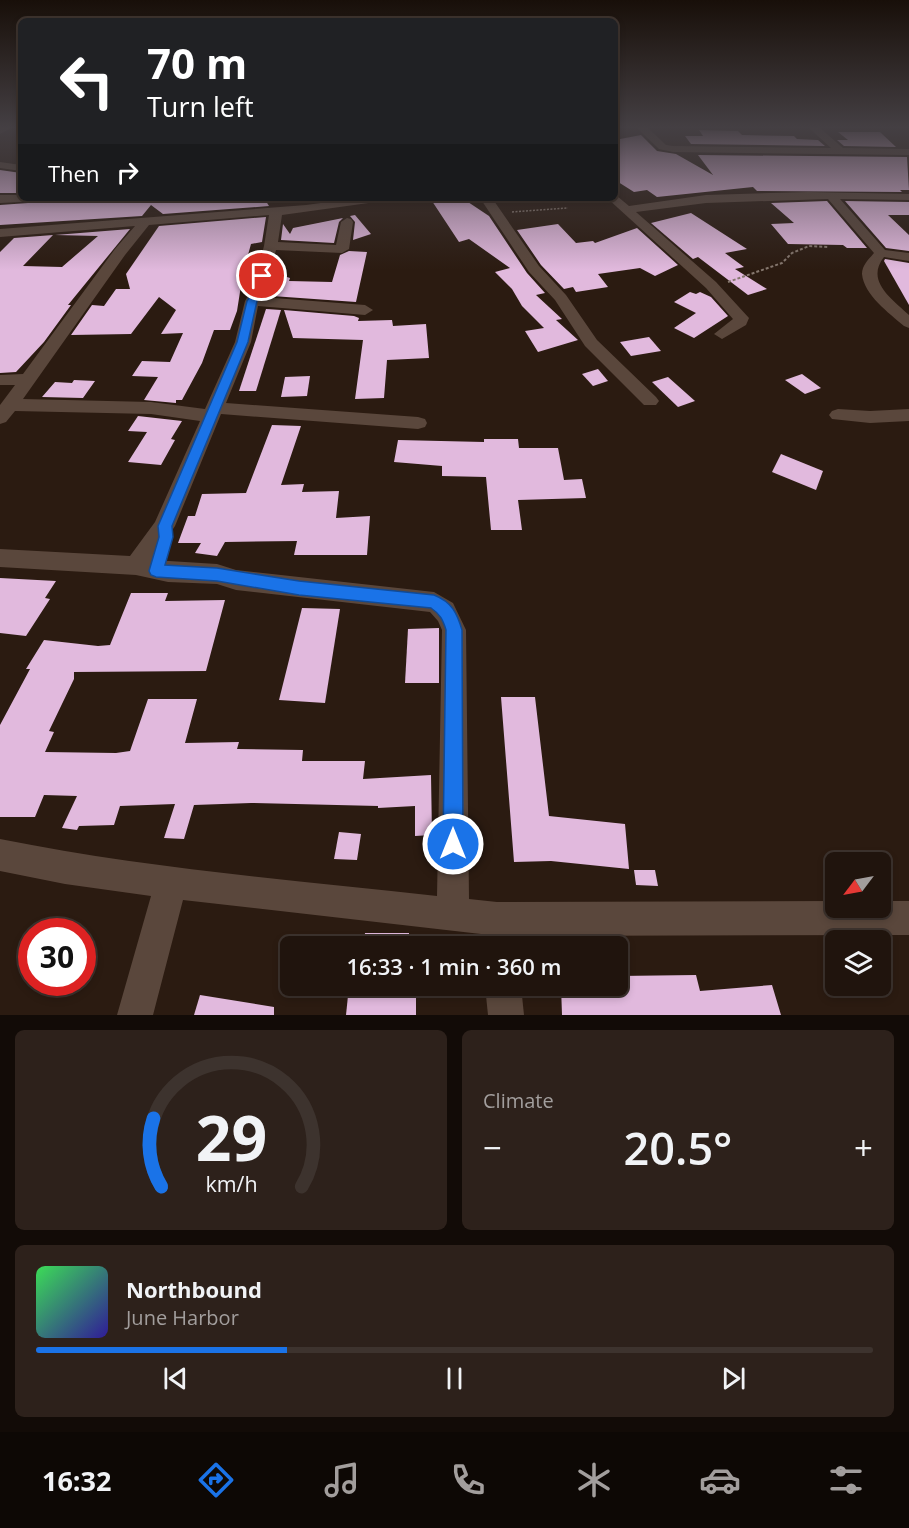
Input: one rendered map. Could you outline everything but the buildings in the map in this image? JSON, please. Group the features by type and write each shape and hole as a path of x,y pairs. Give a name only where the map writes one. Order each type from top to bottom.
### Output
{"street":[{"path":"3,199 18,185"},
{"path":"831,196 880,253 909,257"},
{"path":"628,210 705,199 909,197"},
{"path":"3,199 18,199"},
{"path":"0,233 306,209 362,201"},
{"path":"488,201 534,269 561,298 577,326 591,343 650,401"},
{"path":"617,201 711,285 741,318 741,322 722,334"},
{"path":"146,568 166,537 165,526 243,342 252,301 259,289 271,246 276,211"},
{"path":"5,412 120,252 147,220"},
{"path":"271,246 342,249 347,222"},
{"path":"880,253 871,265 869,274 878,294 909,323"},
{"path":"252,301 364,310"},
{"path":"0,380 27,380"},
{"path":"5,412 151,408 418,423"},
{"path":"838,415 870,417 909,415"},
{"path":"0,558 217,574 299,588 434,602 450,615 454,630 453,915"},
{"path":"0,855 65,868 171,883 453,915 498,933 909,918"},
{"path":"135,1015 171,883"},
{"path":"504,996 506,1015"}],"path":[{"path":"495,212 558,211 568,208"},
{"path":"711,285 738,280 783,263 792,253 809,246 828,247"}],"route":[{"path":"262,276 259,289 252,301 243,342 213,408 165,526 166,537 156,571 217,574 299,588 434,602 443,608 450,615 454,630 453,844"}]}
